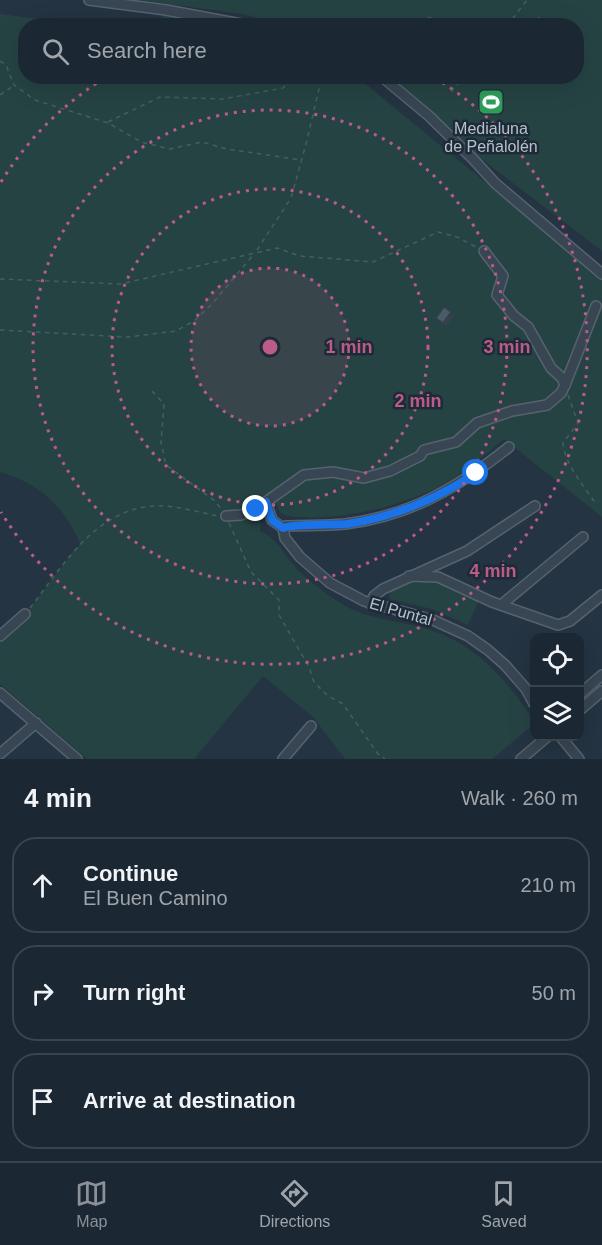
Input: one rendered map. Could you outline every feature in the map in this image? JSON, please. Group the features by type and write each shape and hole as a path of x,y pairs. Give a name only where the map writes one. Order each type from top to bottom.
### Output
{"street":[{"path":"89,0 209,18"},
{"path":"391,84 429,116 495,183 602,274"},
{"path":"484,251 503,276 497,295 514,316 528,327 551,368 562,378 565,385"},
{"path":"226,516 241,515 256,509 304,475 333,472 364,478 390,471 420,456 424,450 456,442 477,423 512,411 547,405 561,393 565,385 596,306"},
{"path":"283,528 355,522 407,509 456,486 509,447"},
{"name":"El Puntal","path":"266,502 272,520 283,528 283,534 288,542 316,573 344,592 370,604 433,620 468,636 495,655 530,692"},
{"path":"370,604 375,595 409,576 467,551 535,506"},
{"path":"501,605 583,537"},
{"path":"438,564 435,571 438,578"},
{"path":"409,576 438,578 501,605 560,625 573,619 602,595"},
{"path":"382,607 388,592 397,582"},
{"path":"0,636 25,614"},
{"path":"584,690 602,675"},
{"path":"584,706 602,691"},
{"path":"0,693 77,759"},
{"path":"0,754 36,723"},
{"path":"283,759 311,726"},
{"path":"520,759 542,741"},
{"path":"564,741 580,759"},
{"path":"571,741 580,759"}],"path":[{"path":"513,18 527,0"},
{"path":"0,61 6,66 14,85 35,100 108,123 141,142 170,148 202,142 227,149 302,160"},
{"path":"108,123 160,97 223,99 283,88 287,84"},
{"path":"0,330 128,337 176,331 194,321 256,252 291,198 320,84"},
{"path":"451,92 458,84"},
{"path":"0,95 14,85"},
{"path":"0,279 120,284 277,248 300,256 373,262 438,232 457,237 484,251"},
{"path":"565,385 578,423 562,443 563,450 596,504"},
{"path":"152,391 164,404 161,443 166,465 215,501 226,516 237,546 251,572 279,600 279,615 309,667 314,682 328,696 343,704 378,754 386,759"},
{"path":"25,614 78,545 114,517 130,510 165,506 226,516"}],"green space":[{"path":"139,0 602,0 602,251 383,84 584,84 584,18 258,18"},
{"path":"163,12 190,18 162,18"},
{"path":"0,14 31,18 18,18 18,84 366,84 602,278 602,517 504,439 449,481 433,490 396,504 357,513 317,517 285,515 280,512 277,505 262,514 260,531 278,544 301,573 334,599 363,614 420,627 457,641 499,675 530,715 530,727 492,759 345,759 313,717 263,676 194,759 87,759 0,684 0,643 10,634 80,543 66,518 49,498 14,477 0,472"},
{"path":"413,580 435,580 479,600 468,625 432,609 390,599 389,594 396,588"}],"building":[{"path":"444,307 451,312 443,323 436,318"}],"place":[{"name":"Medialuna de Peñalolén","path":"491,102"}],"route":[{"path":"256,509 266,502 272,520 283,528 355,522 396,513 417,505 436,497 476,473"}]}
